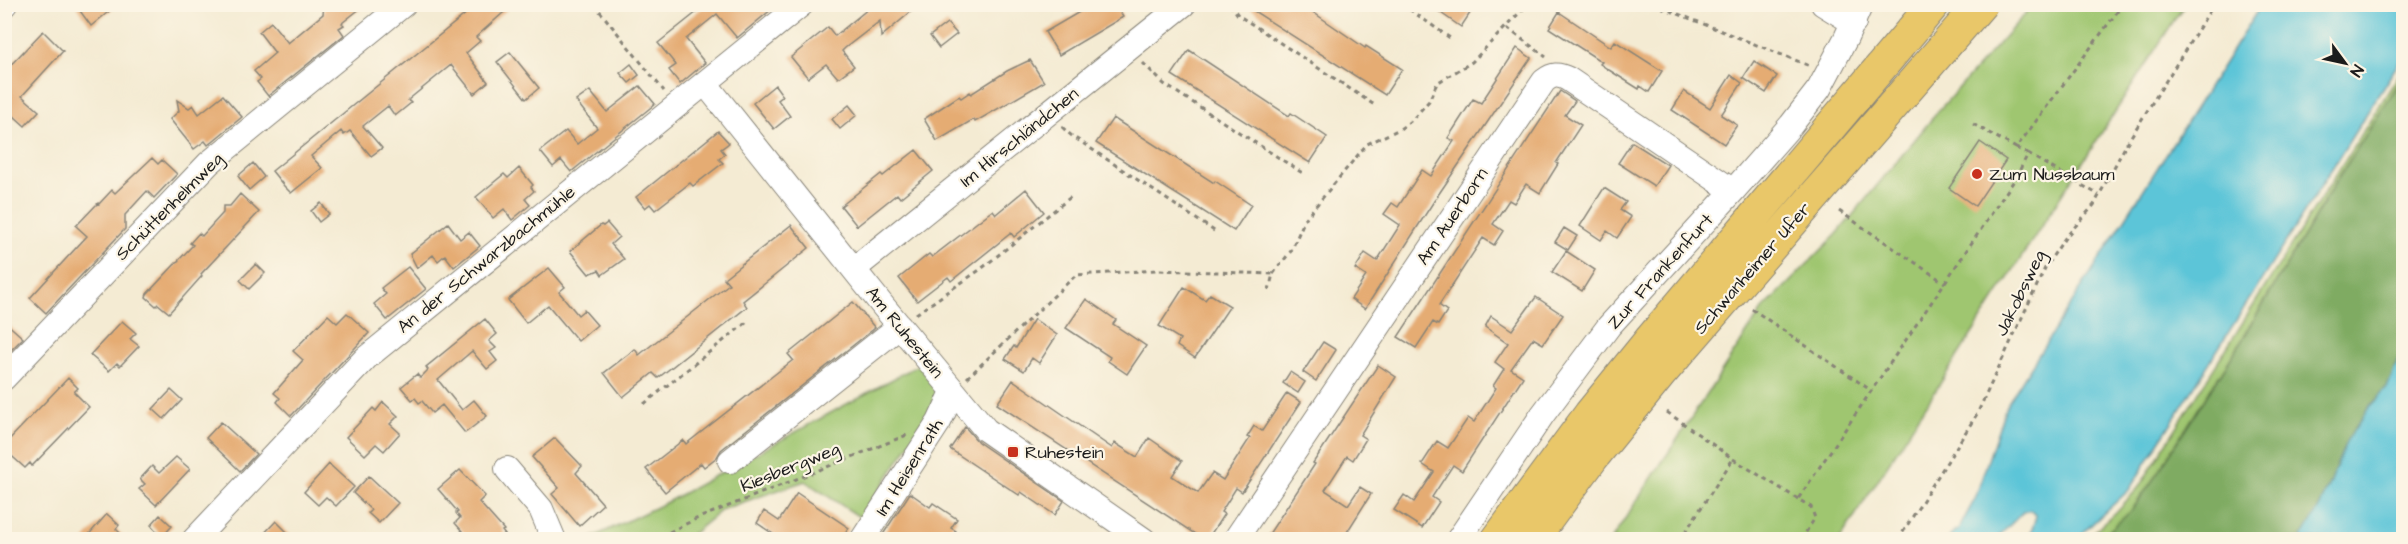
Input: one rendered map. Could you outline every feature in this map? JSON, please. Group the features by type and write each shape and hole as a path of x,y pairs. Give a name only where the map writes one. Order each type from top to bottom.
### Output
{"main road":[{"name":"Schwanheimer Ufer","path":"1497,540 1583,423 1650,340 1934,4"},
{"name":"Schwanheimer Ufer","path":"1532,540 1593,457 1656,380 1982,4"}],"street":[{"name":"Schüttenhelmweg","path":"4,378 209,163 404,4"},
{"name":"An der Schwarzbachmühle","path":"197,539 366,358 802,4"},
{"name":"Im Hirschländchen","path":"854,269 1184,4"},
{"path":"1823,4 1857,14"},
{"name":"Zur Frankenfurt","path":"1458,540 1543,414 1610,326 1733,191 1819,89 1857,14"},
{"path":"1557,75 1568,79 1733,191"},
{"name":"Am Auerborn","path":"1235,540 1544,81 1557,75"},
{"name":"Am Ruhestein","path":"705,83 986,430 1144,540"},
{"path":"730,461 900,326"},
{"name":"Im Heisenrath","path":"862,540 939,422 953,392"},
{"path":"507,469 541,509 554,540"}],"path":[{"path":"594,4 677,106"},
{"path":"1230,4 1238,15 1376,106"},
{"path":"1402,4 1450,38"},
{"path":"1269,290 1273,274 1291,251 1305,219 1367,144 1400,129 1412,120 1429,101 1437,83 1472,62 1528,4"},
{"path":"1653,4 1828,72"},
{"path":"2016,148 2123,4"},
{"name":"Jakobsweg","path":"1898,540 1977,414 2046,266 2065,238 2100,195 2127,143 2214,4"},
{"path":"1507,28 1551,61 1557,75"},
{"path":"1129,49 1164,84 1304,174"},
{"path":"1047,114 1072,136 1217,233"},
{"path":"1973,124 2100,195"},
{"path":"1798,499 2015,179 2028,154"},
{"path":"900,326 981,269 1072,196"},
{"path":"1839,211 1945,283"},
{"path":"953,392 1076,275 1157,270 1273,274"},
{"path":"1752,309 1872,391"},
{"path":"644,404 747,322"},
{"path":"1667,412 1733,459 1811,507 1815,518 1801,540"},
{"name":"Kiesbergweg","path":"653,540 696,519 939,422"},
{"path":"1680,540 1733,459"}],"green space":[{"path":"2033,5 2184,5 1840,539 1611,540 1762,310 1837,234 1940,109"},
{"path":"2403,68 2403,77 2335,183 2241,342 2157,474 2132,510 2112,529 2099,539 2085,540 2139,487"},
{"path":"2403,77 2403,347 2387,388 2370,406 2347,440 2320,506 2301,539 2099,540 2132,510 2157,474 2241,342 2335,183"},
{"path":"922,363 942,389 915,436 861,518 805,481 723,509 691,535 682,539 587,540 669,501"}],"water":[{"path":"2261,5 2403,5 2403,56 2129,490 2076,539 2029,539 2036,516 2030,510 2023,512 1996,539 1948,539 1954,531 1958,530 1975,499 2006,406"},
{"path":"2403,347 2403,539 2301,539 2320,506 2347,440 2370,406 2387,388"}],"building":[{"path":"75,4 118,4 91,26"},
{"path":"324,4 366,4 342,23 344,25 339,28 344,35 268,96 257,82 261,79 254,71 275,53 259,32 271,22 288,43 323,14"},
{"path":"478,4 513,4 476,37 480,41 466,53 488,82 474,94 451,65 408,100 411,103 395,116 388,106 363,126 382,148 371,156 350,131 344,135 341,131 311,156 322,168 291,193 284,186 272,171"},
{"path":"707,4 778,4 737,38 717,14 686,39 705,63 680,84 669,70 676,65 658,43"},
{"path":"874,4 920,4 881,37 880,21 845,48 842,51 854,66 838,78 826,64 808,78 791,57 828,27 835,36"},
{"path":"1093,4 1115,4 1123,17 1059,55 1045,32"},
{"path":"1243,4 1301,4 1365,48 1366,46 1402,69 1385,95"},
{"path":"1428,4 1476,4 1461,27"},
{"path":"1559,12 1611,47 1615,41 1662,71 1649,92 1640,86 1639,89 1609,70 1600,64 1602,62 1549,28"},
{"path":"947,23 957,34 939,48 930,36"},
{"path":"43,31 63,51 22,96 39,111 25,126 14,116 4,126 4,72"},
{"path":"1517,48 1531,58 1434,201 1365,309 1351,299 1366,276 1355,269 1365,253 1377,261 1400,225 1384,214 1392,203 1398,207 1422,170 1431,176 1454,141 1448,138 1473,99 1481,103"},
{"path":"1189,50 1289,116 1291,113 1327,137 1310,163 1172,75"},
{"path":"510,52 539,88 526,99 497,62"},
{"path":"1030,60 1044,82 937,141 924,119 959,96 961,98 970,92 971,94 1007,71"},
{"path":"1754,61 1777,76 1766,93 1743,78"},
{"path":"631,64 639,75 629,83 620,73"},
{"path":"1731,75 1742,83 1721,115 1737,125 1724,144 1672,110 1684,91 1710,108"},
{"path":"775,85 783,96 778,100 790,116 774,129 753,103"},
{"path":"640,86 655,104 571,172 561,160 553,167 540,151 566,131 577,144 597,128 576,101 590,91 607,112"},
{"path":"1560,91 1575,101 1565,115 1581,125 1540,193 1526,184 1514,203 1509,200 1493,224 1503,231 1494,245 1483,238 1439,305 1447,311 1438,325 1433,322 1416,348 1398,337"},
{"path":"223,95 242,117 208,145 205,141 194,149 170,119 179,111 177,100 189,108 193,105 199,114"},
{"path":"849,105 857,115 840,129 832,119"},
{"path":"1113,118 1251,205 1234,231 1096,143"},
{"path":"718,131 729,143 721,149 725,154 719,159 723,163 693,186 690,183 655,210 650,204 645,208 636,197"},
{"path":"1632,142 1668,165 1654,186 1618,163"},
{"name":"Zum Nussbaum","path":"1980,142 2006,160 1975,206 1949,188"},
{"path":"916,150 933,171 900,198 897,194 857,226 841,206"},
{"path":"152,158 158,164 162,160 177,174 154,198 147,191 125,215 125,229 46,313 30,298 87,236 76,226 112,190 115,193"},
{"path":"253,163 264,177 249,190 238,176"},
{"path":"519,168 533,185 531,187 534,191 525,199 530,205 512,220 504,209 493,218 476,197 504,174 508,178"},
{"path":"1604,188 1626,202 1620,210 1631,217 1617,238 1607,231 1601,240 1580,226"},
{"path":"1026,189 1044,212 1014,237 1011,233 951,281 948,277 917,301 899,278 929,254 932,257 993,210 996,214"},
{"path":"240,194 259,212 201,274 202,276 169,313 158,304 156,306 146,297 147,294 193,245 190,243 199,233 202,236 223,213 223,206 230,206"},
{"path":"321,203 329,214 319,222 311,211"},
{"path":"448,223 460,239 469,232 480,246 454,267 445,255 438,261 433,255 417,268 410,254"},
{"path":"607,223 619,237 611,244 624,259 602,275 599,270 589,274 570,251 601,225"},
{"path":"791,225 809,248 743,301 747,307 658,378 653,373 623,397 604,373 635,349 639,355 729,284 724,278"},
{"path":"1564,228 1577,236 1568,250 1555,242"},
{"path":"1566,251 1595,270 1582,291 1552,272"},
{"path":"256,264 265,273 249,289 240,280"},
{"path":"408,267 426,289 387,320 374,304 386,294 381,288"},
{"path":"549,268 565,287 559,292 578,315 584,310 597,325 578,341 548,305 526,323 508,300"},
{"path":"1184,287 1205,300 1210,294 1230,306 1195,358 1177,346 1180,339 1159,326"},
{"path":"1536,297 1563,315 1543,344 1533,338 1511,369 1523,377 1462,471 1453,465 1432,497 1439,502 1422,528 1394,510 1404,495 1414,502 1434,472 1422,464 1437,441 1448,448 1468,418 1474,422 1496,388 1493,386 1504,369 1495,362 1508,343 1485,327 1491,316 1512,330"},
{"path":"1086,299 1116,320 1113,324 1146,346 1127,374 1108,361 1110,357 1066,328"},
{"path":"853,302 875,328 721,450 717,457 704,467 701,463 665,492 646,469 683,440 686,444 793,360 788,354"},
{"path":"347,313 369,333 291,416 277,402 280,398 274,393 303,360 293,351 328,315 337,323"},
{"path":"485,319 497,334 489,341 496,348 490,352 497,361 487,369 472,351 438,380 462,410 474,400 487,416 465,433 442,405 432,413 422,401 419,403 415,398 412,400 401,387 417,374 420,378 428,370 426,367"},
{"path":"1034,319 1057,335 1039,363 1032,358 1024,371 1005,359 1014,346 1016,348"},
{"path":"4,321 23,338 4,357"},
{"path":"122,321 136,333 130,339 139,346 120,366 117,363 109,371 90,355"},
{"path":"1323,342 1336,350 1316,381 1303,372"},
{"path":"1378,365 1396,377 1360,435 1366,439 1353,460 1347,456 1325,490 1348,505 1360,487 1371,494 1342,540 1265,540 1315,464 1313,463"},
{"path":"1290,372 1305,382 1298,393 1283,383"},
{"path":"68,378 78,388 74,392 89,407 32,466 30,463 25,468 4,449 4,445"},
{"path":"1013,380 1112,448 1115,443 1137,457 1149,438 1182,461 1172,476 1198,493 1212,473 1223,480 1250,438 1247,437 1254,426 1262,431 1287,393 1301,402 1242,492 1236,488 1221,512 1224,514 1207,540 1204,540 997,404"},
{"path":"171,390 182,400 164,419 153,409"},
{"path":"383,402 398,416 390,424 400,433 384,451 376,444 365,455 346,437 373,408 376,411"},
{"path":"221,422 256,454 240,471 206,438"},
{"path":"965,427 978,442 1064,501 1055,515 1021,492 1019,495 950,449"},
{"path":"555,438 582,466 576,473 603,504 579,526 552,494 559,488 532,457"},
{"path":"176,457 190,469 156,505 139,489 145,484 140,479 152,466 159,473"},
{"path":"329,464 354,487 336,506 326,497 318,505 304,492"},
{"path":"460,470 485,496 479,502 504,530 502,531 509,540 470,540 455,523 460,518 456,513 458,512 438,489"},
{"path":"369,476 398,503 379,523 368,513 371,510 353,493"},
{"path":"797,493 849,528 841,540 782,540 757,523 764,511 779,521"},
{"path":"910,493 930,507 933,503 957,519 951,528 956,531 951,540 888,540 882,536"},
{"path":"107,514 119,525 116,529 127,540 84,540"},
{"path":"160,515 172,526 162,537 151,525"},
{"path":"276,521 295,540 258,540"}],"place":[{"name":"Zum Nussbaum","path":"1977,174"},
{"name":"Ruhestein","path":"1013,452"}]}
